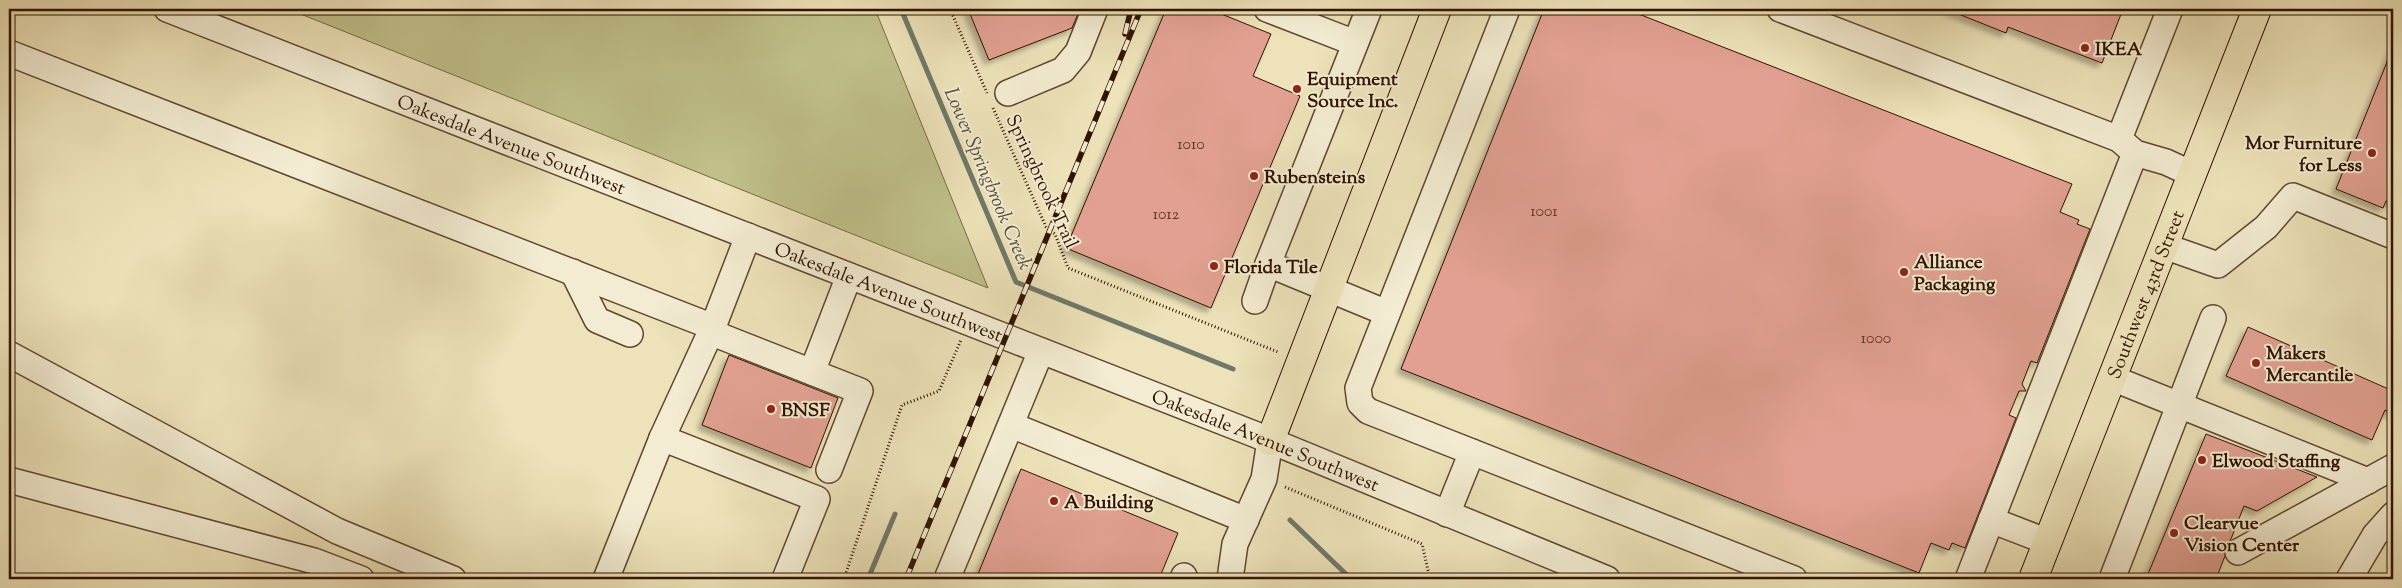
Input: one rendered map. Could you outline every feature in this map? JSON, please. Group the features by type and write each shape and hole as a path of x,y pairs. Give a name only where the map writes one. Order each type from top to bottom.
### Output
{"main road":[{"path":"1270,441 1438,9"},
{"name":"Southwest 43rd Street","path":"2034,579 2257,9"}],"street":[{"name":"Oakesdale Avenue Southwest","path":"167,9 1270,441 1607,579"},
{"path":"1008,93 1063,70 1078,52 1094,9"},
{"path":"1267,9 1355,43"},
{"path":"1256,301 1268,264 1368,9"},
{"path":"1507,9 1358,388 1360,403 1368,411 1794,579"},
{"path":"1780,9 2127,146 2192,174"},
{"path":"1968,579 2127,146 2170,9"},
{"path":"9,53 713,326 720,336 860,391 829,470"},
{"path":"2164,246 2218,265 2266,227 2293,196 2393,236"},
{"path":"606,579 662,438 713,326 748,236"},
{"path":"1268,264 1328,291 1387,313"},
{"path":"573,272 597,320 630,334"},
{"path":"812,372 849,276"},
{"path":"2112,579 2213,318"},
{"path":"947,579 1041,351"},
{"path":"9,354 337,531 453,579"},
{"path":"2112,378 2368,481"},
{"path":"1011,425 1246,520"},
{"path":"662,438 817,499 785,579"},
{"path":"1236,578 1235,544 1264,479 1270,441"},
{"path":"1447,514 1472,452"},
{"path":"2238,552 2393,467"},
{"path":"9,480 314,561 361,579"},
{"path":"2349,579 2375,535 2393,515"},
{"path":"1991,520 2048,542"}],"path":[{"name":"Springbrook Trail","path":"950,9 1046,227 1055,234 1068,268 1278,352"},
{"path":"844,579 902,404 939,391 957,353 968,322"},
{"path":"1285,487 1422,544 1430,579"}],"green space":[{"path":"288,9 875,9 988,288"}],"building":[{"path":"968,9 1080,9 1072,28 989,60"},
{"path":"1166,9 1209,9 1271,34 1253,76 1300,96 1211,308 1066,248"},
{"name":"Alliance Packaging","path":"1544,9 1626,9 2072,184 2060,212 2079,220 2077,224 2090,229 2037,363 2031,361 2022,384 2026,391 2019,391 2009,415 2016,418 1965,548 1952,543 1949,550 1931,543 1919,573 1401,369"},
{"name":"IKEA","path":"1946,9 2123,9 2102,63 2008,27 2006,33"},
{"name":"Mor Furniture for Less","path":"2393,47 2393,204 2386,201 2383,208 2336,189"},
{"path":"2248,327 2393,391 2393,414 2385,410 2372,440 2226,376"},
{"name":"BNSF","path":"729,355 838,398 811,468 702,425"},
{"path":"2206,434 2317,477 2257,511 2244,506 2231,539 2226,545 2225,556 2216,579 2146,579"},
{"name":"A Building","path":"1021,469 1178,533 1159,579 976,579"}],"waterway":[{"name":"Lower Springbrook Creek","path":"901,9 1016,282 1233,369"},
{"path":"868,579 895,514"},
{"name":"Lower Springbrook Creek","path":"1290,520 1351,579"}],"railway":[{"path":"1125,34 1131,9"},
{"path":"906,579 1141,9"}],"place":[{"name":"IKEA","path":"2085,48"},
{"name":"Equipment Source Inc.","path":"1297,89"},
{"name":"Mor Furniture for Less","path":"2372,153"},
{"name":"Rubensteins","path":"1254,176"},
{"name":"Florida Tile","path":"1214,266"},
{"name":"Alliance Packaging","path":"1904,272"},
{"name":"Makers Mercantile","path":"2256,363"},
{"name":"BNSF","path":"771,409"},
{"name":"Elwood Staffing","path":"2202,460"},
{"name":"A Building","path":"1054,501"},
{"name":"Clearvue Vision Center","path":"2174,533"}]}
